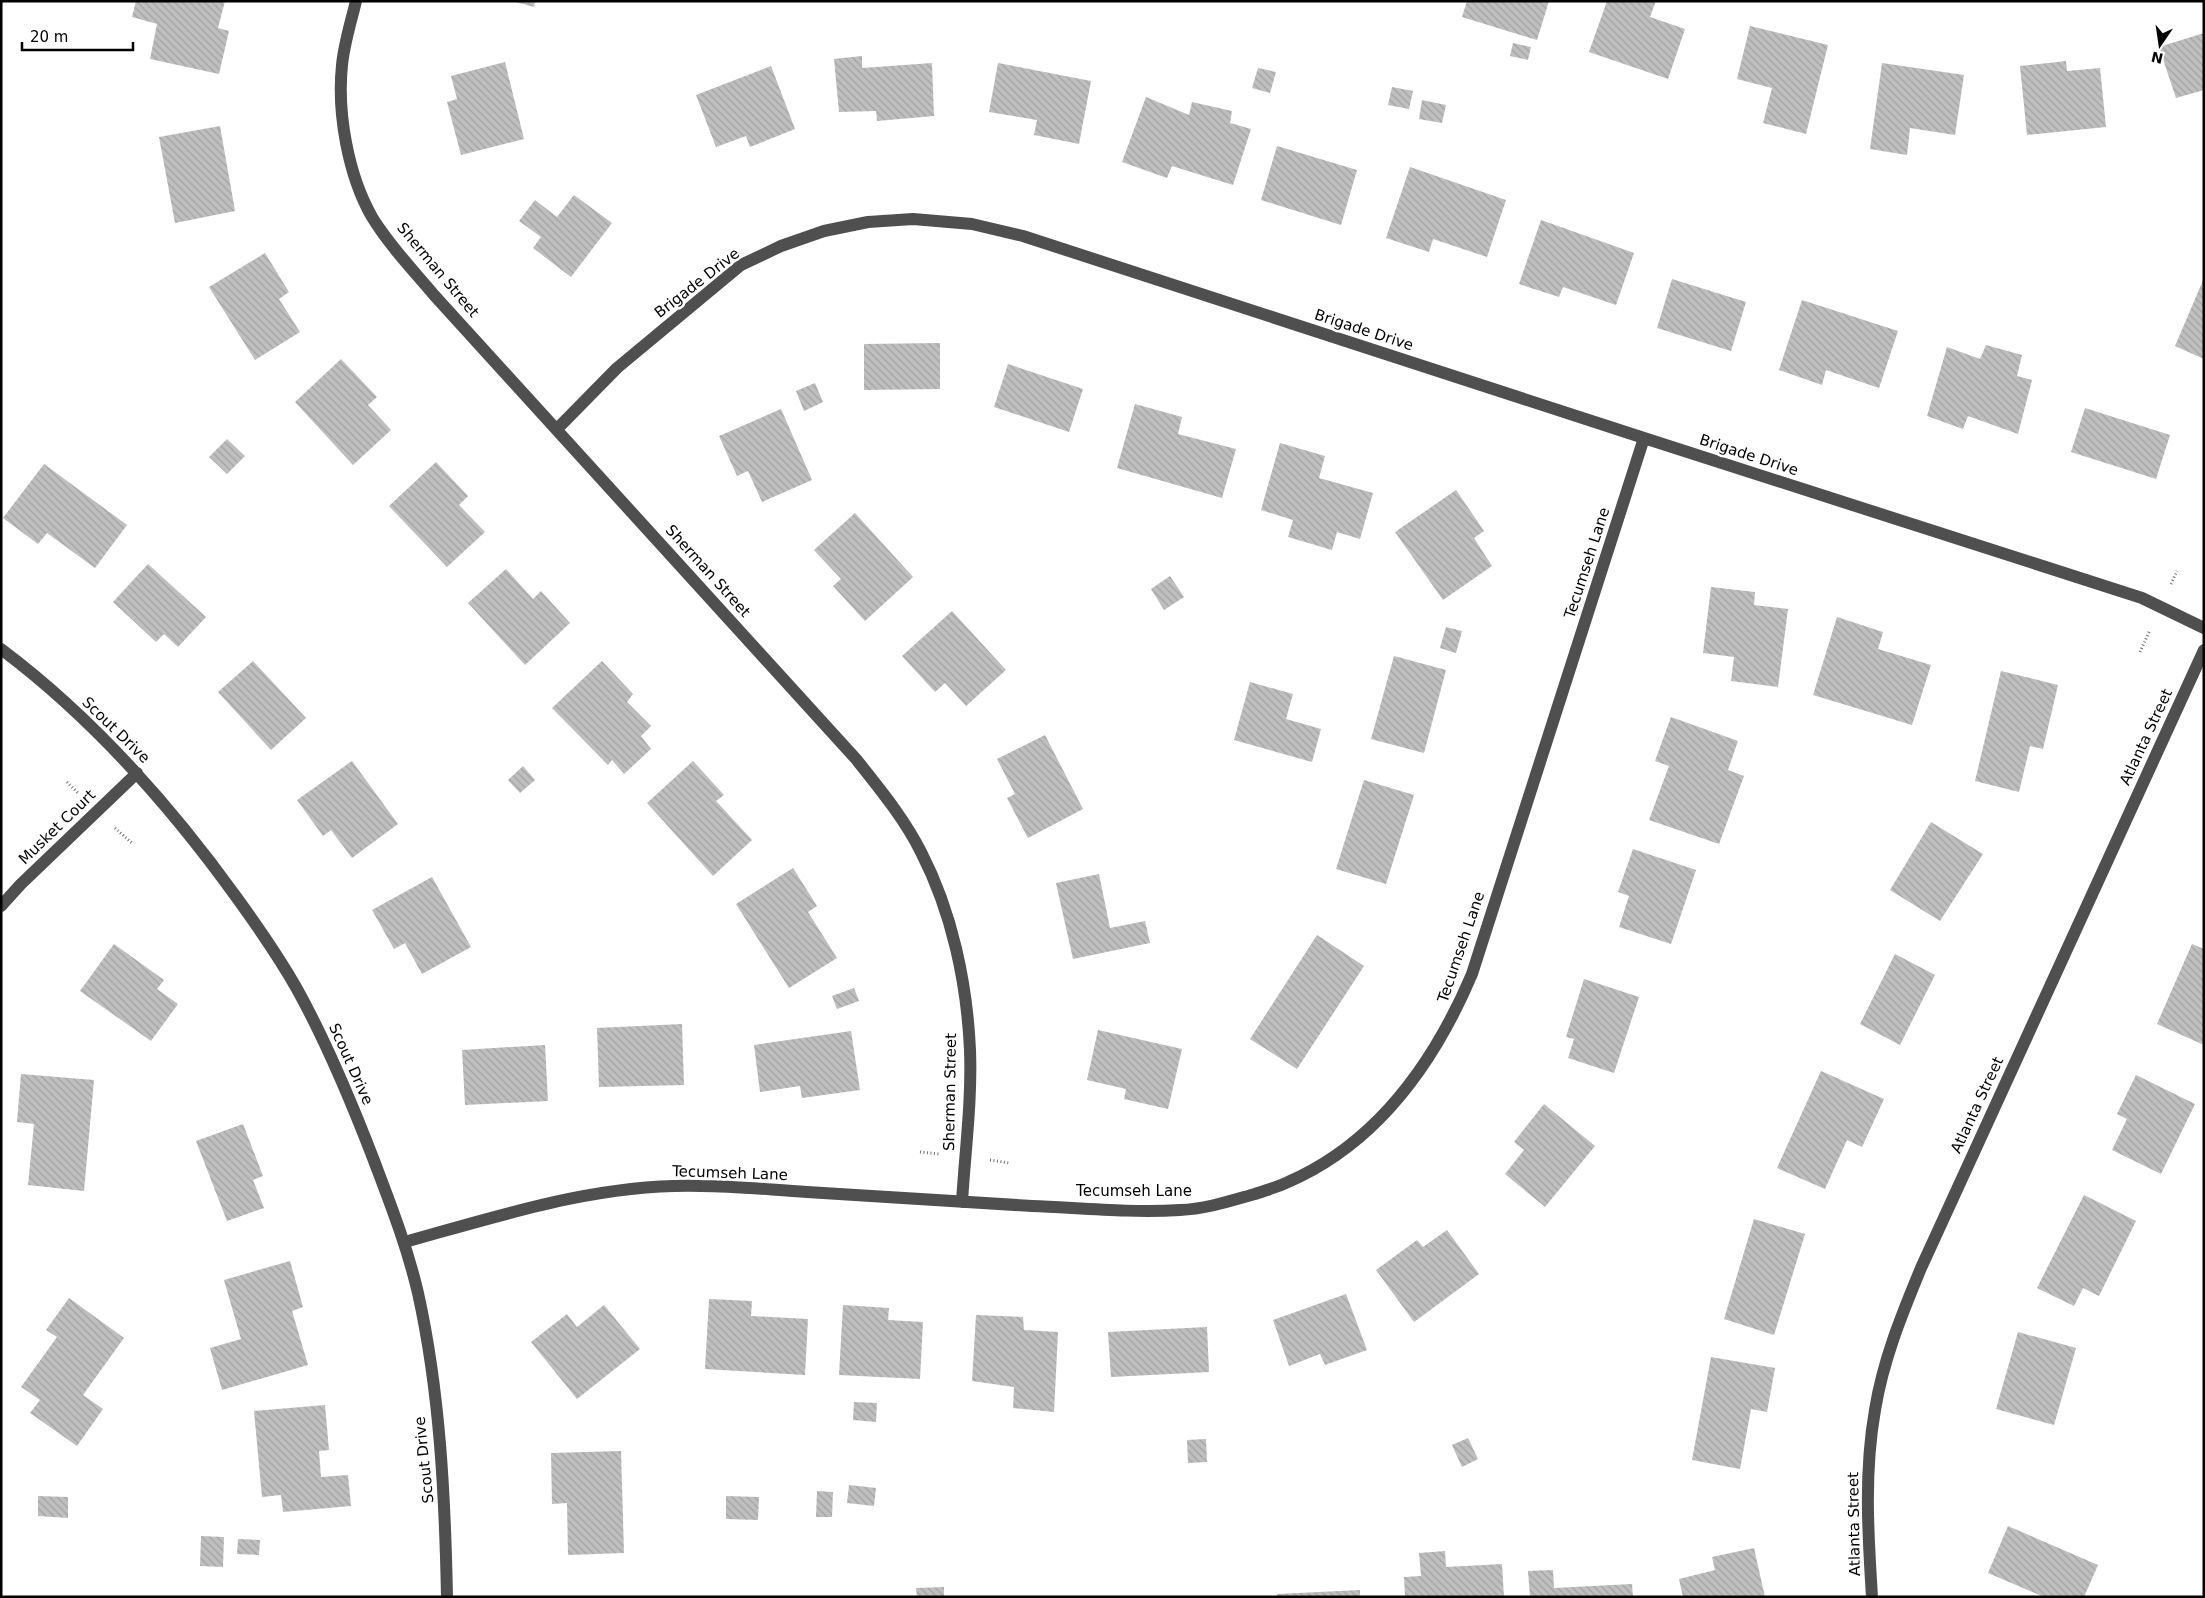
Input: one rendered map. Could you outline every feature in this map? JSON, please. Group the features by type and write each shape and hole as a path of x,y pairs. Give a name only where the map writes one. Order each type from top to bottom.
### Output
{"street":[{"name":"Sherman Street","path":"356,1 342,65 342,120 346,146 362,196 373,217 398,252 856,759 892,804 921,851 937,886 950,923 964,994 970,1050 962,1202"},
{"name":"Brigade Drive","path":"557,429 617,368 741,265 781,246 824,231 868,222 913,218 972,224 1023,236 2142,598 2204,628"},
{"name":"Tecumseh Lane","path":"405,1242 571,1197 635,1187 700,1186 962,1202 1128,1210 1180,1210 1221,1204 1287,1183 1349,1147 1392,1107 1417,1076 1455,1014 1472,974 1644,438"},
{"name":"Scout Drive","path":"1,649 22,665 101,735 137,772 204,851 260,931 296,987 317,1027 359,1122 405,1242 418,1295 432,1382 445,1508 446,1597"},
{"name":"Atlanta Street","path":"1872,1597 1867,1528 1867,1482 1875,1409 1893,1339 1920,1268 2204,650"},
{"name":"Musket Court","path":"1,906 21,884 137,772"}],"building":[{"path":"136,1 225,1 218,28 229,31 219,74 150,59 157,24 132,17"},
{"path":"512,1 535,1 534,7"},
{"path":"1467,1 1549,1 1537,40 1462,17"},
{"path":"1607,1 1656,1 1650,17 1685,29 1668,79 1589,52"},
{"path":"1750,26 1828,45 1806,134 1763,123 1772,88 1737,79"},
{"path":"2204,33 2204,90 2176,98 2159,47"},
{"path":"1513,43 1531,47 1528,60 1510,56"},
{"path":"862,56 862,68 932,63 934,116 877,121 876,111 839,112 834,59"},
{"path":"2066,61 2067,71 2100,68 2106,127 2027,135 2020,66"},
{"path":"505,62 524,139 461,155 447,102 457,99 451,76"},
{"path":"998,63 1091,81 1079,144 1034,135 1037,120 989,112"},
{"path":"1882,63 1964,75 1955,135 1910,128 1907,155 1870,149"},
{"path":"771,66 795,129 750,147 746,136 716,147 696,95"},
{"path":"1258,68 1276,72 1270,93 1252,88"},
{"path":"1392,87 1413,91 1409,109 1388,105"},
{"path":"1146,97 1189,115 1192,102 1232,111 1230,123 1251,129 1233,185 1172,166 1167,178 1122,162"},
{"path":"1422,100 1446,105 1442,123 1419,119"},
{"path":"220,126 235,211 175,223 159,137"},
{"path":"1277,146 1357,170 1341,225 1261,200"},
{"path":"1410,167 1506,200 1487,257 1433,239 1429,252 1386,238"},
{"path":"574,195 612,223 571,277 533,248 541,237 519,221 535,200 557,217"},
{"path":"1541,220 1634,253 1616,305 1563,287 1559,297 1519,284"},
{"path":"265,253 289,292 279,299 300,332 255,360 209,287"},
{"path":"2204,278 2204,359 2175,346"},
{"path":"1672,279 1746,302 1731,351 1657,328"},
{"path":"1802,300 1898,331 1879,388 1826,370 1822,385 1779,370"},
{"path":"940,343 940,389 864,390 864,344"},
{"path":"1986,345 2022,355 2017,376 2032,380 2018,434 1968,416 1963,429 1927,416 1947,347 1980,359"},
{"path":"341,359 377,397 368,405 391,430 353,465 295,402"},
{"path":"1008,364 1083,389 1069,432 994,407"},
{"path":"815,383 823,402 804,411 796,391"},
{"path":"1135,404 1182,417 1178,434 1236,449 1222,498 1117,468"},
{"path":"2085,408 2170,435 2156,479 2071,452"},
{"path":"781,409 812,480 762,502 748,471 737,476 719,436"},
{"path":"227,439 245,456 227,474 209,457"},
{"path":"1280,443 1325,456 1319,478 1373,493 1360,539 1337,532 1332,550 1288,537 1293,520 1261,510"},
{"path":"436,462 468,496 459,505 485,532 447,567 389,506"},
{"path":"44,464 127,525 95,568 47,533 38,544 3,518"},
{"path":"1456,490 1484,531 1474,538 1492,566 1443,600 1395,532"},
{"path":"855,513 913,577 865,621 833,586 841,579 814,550"},
{"path":"148,564 206,617 178,647 164,634 156,642 113,602"},
{"path":"506,569 533,599 541,591 570,623 525,665 468,603"},
{"path":"1170,576 1184,597 1164,610 1151,589"},
{"path":"1711,587 1755,592 1754,605 1788,609 1778,687 1731,681 1734,657 1703,653"},
{"path":"952,611 1006,670 966,706 945,683 935,692 902,656"},
{"path":"1837,617 1883,632 1878,649 1931,665 1912,725 1813,695"},
{"path":"1446,627 1462,631 1456,653 1440,648"},
{"path":"1394,656 1446,670 1424,753 1371,739"},
{"path":"253,661 306,718 271,750 218,692"},
{"path":"602,661 633,694 627,702 651,726 641,736 651,749 624,774 612,760 608,765 552,708"},
{"path":"2001,671 2058,685 2043,749 2030,746 2019,792 1975,781"},
{"path":"1250,682 1293,694 1286,719 1321,729 1312,762 1234,740"},
{"path":"1671,717 1738,741 1728,770 1744,776 1719,844 1649,820 1669,766 1655,761"},
{"path":"1045,735 1083,809 1028,838 1007,798 1015,794 997,759"},
{"path":"352,761 398,824 352,858 331,830 323,836 297,800"},
{"path":"693,761 724,795 716,801 752,840 713,876 647,803"},
{"path":"523,766 535,780 520,793 508,780"},
{"path":"1364,780 1414,795 1386,884 1336,869"},
{"path":"1931,822 1983,854 1940,921 1890,890"},
{"path":"1633,849 1696,870 1671,944 1619,927 1629,896 1618,892"},
{"path":"793,868 817,906 808,912 837,958 789,988 736,904"},
{"path":"1099,874 1110,928 1145,921 1150,943 1073,959 1056,883"},
{"path":"432,877 471,947 422,974 405,943 394,949 372,910"},
{"path":"1317,935 1364,966 1297,1069 1250,1039"},
{"path":"114,944 164,980 157,989 178,1004 151,1041 80,991"},
{"path":"2192,944 2204,949 2204,1045 2157,1024"},
{"path":"1895,954 1935,975 1900,1045 1860,1024"},
{"path":"1584,979 1639,997 1614,1073 1568,1058 1574,1039 1566,1037"},
{"path":"854,988 859,1001 837,1009 832,996"},
{"path":"682,1024 684,1085 599,1087 597,1028"},
{"path":"1098,1030 1182,1049 1168,1109 1124,1099 1126,1089 1087,1080"},
{"path":"851,1031 860,1090 802,1098 800,1086 760,1092 754,1045"},
{"path":"545,1045 548,1101 465,1105 462,1050"},
{"path":"1821,1071 1884,1099 1862,1147 1847,1140 1825,1189 1777,1168"},
{"path":"21,1074 94,1080 84,1191 28,1185 34,1124 17,1122"},
{"path":"2136,1075 2195,1104 2161,1174 2112,1150 2127,1119 2117,1114"},
{"path":"1544,1104 1595,1146 1545,1207 1505,1174 1524,1150 1514,1142"},
{"path":"243,1124 263,1176 253,1180 264,1208 227,1221 196,1141"},
{"path":"2084,1195 2136,1221 2099,1296 2083,1288 2074,1306 2037,1288"},
{"path":"1754,1219 1805,1234 1774,1335 1724,1319"},
{"path":"1447,1230 1479,1274 1414,1322 1376,1270 1417,1240 1423,1247"},
{"path":"290,1261 303,1307 292,1311 308,1365 222,1390 210,1348 241,1339 224,1280"},
{"path":"1346,1294 1367,1350 1325,1365 1320,1354 1289,1366 1273,1320"},
{"path":"69,1298 124,1338 83,1395 103,1409 77,1446 30,1413 40,1400 21,1387 57,1337 46,1330"},
{"path":"709,1299 752,1301 751,1316 808,1319 805,1375 705,1369"},
{"path":"604,1305 640,1349 577,1399 531,1342 567,1314 577,1327"},
{"path":"843,1305 889,1308 888,1320 923,1322 920,1379 839,1375"},
{"path":"976,1315 1023,1317 1024,1330 1058,1332 1054,1412 1013,1408 1014,1387 972,1381"},
{"path":"1207,1327 1209,1372 1111,1377 1108,1332"},
{"path":"2018,1332 2076,1348 2054,1425 1996,1409"},
{"path":"1711,1357 1775,1368 1767,1412 1751,1409 1740,1469 1692,1460"},
{"path":"854,1402 877,1403 876,1422 853,1420"},
{"path":"325,1405 329,1450 319,1451 321,1477 348,1475 351,1506 283,1512 281,1495 262,1497 254,1411"},
{"path":"1468,1438 1478,1459 1462,1467 1452,1445"},
{"path":"1206,1439 1207,1462 1188,1463 1187,1440"},
{"path":"621,1451 624,1553 568,1555 567,1503 552,1504 551,1453"},
{"path":"849,1485 876,1488 874,1506 847,1503"},
{"path":"817,1491 833,1492 832,1517 816,1517"},
{"path":"38,1496 68,1497 68,1518 38,1516"},
{"path":"726,1496 759,1497 758,1520 726,1519"},
{"path":"2008,1526 2098,1565 2084,1597 2044,1597 1988,1573"},
{"path":"201,1536 224,1537 223,1567 200,1566"},
{"path":"238,1539 260,1540 259,1555 237,1554"},
{"path":"1754,1548 1765,1597 1683,1597 1679,1579 1715,1570 1712,1557"},
{"path":"1445,1551 1446,1567 1502,1564 1504,1597 1405,1597 1404,1577 1421,1576 1419,1553"},
{"path":"1553,1570 1554,1588 1632,1584 1633,1597 1530,1597 1528,1571"},
{"path":"944,1587 944,1597 917,1597 916,1588"},
{"path":"1360,1590 1360,1597 1277,1597 1277,1594"}]}
